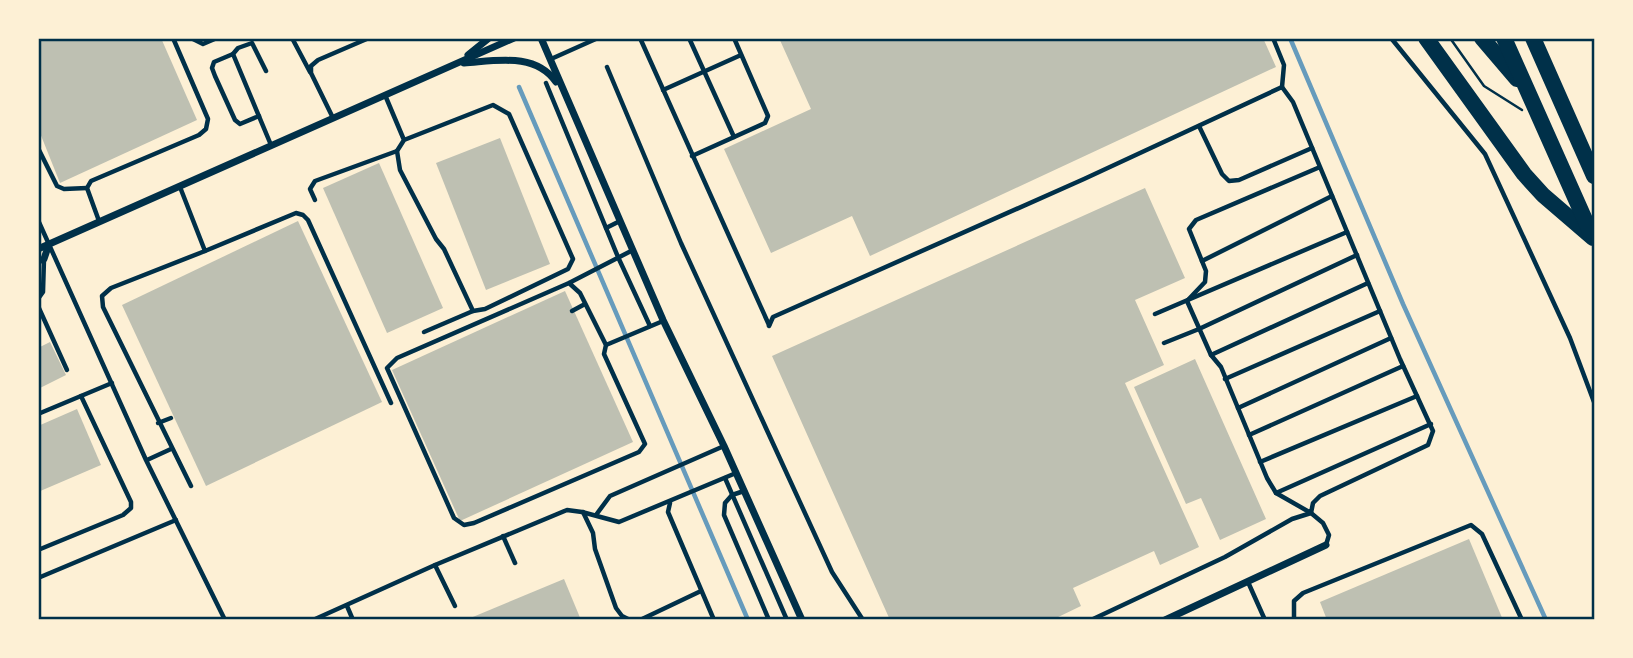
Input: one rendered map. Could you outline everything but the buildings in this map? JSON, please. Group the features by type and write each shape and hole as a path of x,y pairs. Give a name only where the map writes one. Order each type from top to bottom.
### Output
{"highway":[{"path":"1426,38 1524,174 1594,240"},
{"path":"1482,38 1528,91"},
{"path":"1504,38 1594,240"},
{"path":"1533,38 1594,176"}],"street":[{"path":"456,64 489,38"},
{"path":"38,249 514,38"},
{"path":"541,38 663,320 724,446 802,620"},
{"path":"456,64 508,58 533,64 552,76 566,96"},
{"path":"41,260 49,244"},
{"path":"1165,620 1326,545"}],"lane":[{"path":"87,188 91,181 199,135 206,129 208,119 173,38"},
{"path":"191,38 192,41 204,44 217,38"},
{"path":"292,38 333,118"},
{"path":"311,73 311,66 318,60 369,38"},
{"path":"550,60 598,38"},
{"path":"640,38 769,326 773,317 1282,88"},
{"path":"689,38 734,137"},
{"path":"692,156 765,123 768,116 734,38"},
{"path":"1273,38 1284,65 1282,88 1293,102 1391,338 1433,430 1429,445 1320,496 1313,503 1311,513"},
{"path":"1391,38 1485,153 1588,381 1594,402"},
{"path":"259,116 240,124 235,120 212,68 214,62 252,43 266,71"},
{"path":"233,54 271,146"},
{"path":"663,90 741,55"},
{"path":"607,66 681,243 826,560 863,620"},
{"path":"546,83 618,257 650,326"},
{"path":"386,95 404,140"},
{"path":"315,200 310,189 315,181 397,151 404,140 493,105 509,114 573,259 568,269 485,309 473,311 424,332"},
{"path":"558,112 571,107"},
{"path":"1199,126 1222,174 1229,181 1239,180 1312,148"},
{"path":"38,148 57,186 64,189 87,188"},
{"path":"397,151 400,170 436,239 444,249 473,311"},
{"path":"1187,301 1205,282 1206,271 1189,229 1195,220 1320,167"},
{"path":"180,187 205,251"},
{"path":"87,188 100,222"},
{"path":"1202,261 1332,196"},
{"path":"191,486 158,424 103,307 102,296 111,288 296,213 303,215 308,220 391,403"},
{"path":"38,220 146,460 225,620"},
{"path":"606,228 620,221"},
{"path":"1155,314 1347,232"},
{"path":"569,283 580,293 606,345 604,354 645,444 639,452 464,525 454,519 387,368 397,358 569,283 633,250"},
{"path":"1164,343 1357,256"},
{"path":"38,299 43,292 41,260"},
{"path":"1211,355 1368,283"},
{"path":"1187,301 1211,355 1220,367 1276,493 1323,523 1329,535 1326,545"},
{"path":"572,311 585,304"},
{"path":"38,306 67,370"},
{"path":"1225,379 1380,311"},
{"path":"606,345 663,320"},
{"path":"1238,408 1391,338"},
{"path":"1249,435 1403,366"},
{"path":"1588,381 1594,380"},
{"path":"38,414 112,383"},
{"path":"38,550 131,508 131,502 81,396"},
{"path":"1260,462 1418,396"},
{"path":"158,424 171,418"},
{"path":"1276,493 1431,424"},
{"path":"596,515 610,496 724,446"},
{"path":"146,460 171,449"},
{"path":"313,620 567,510 619,522 736,473"},
{"path":"725,478 787,620"},
{"path":"744,491 732,495 725,503 724,515 769,620"},
{"path":"670,502 668,512 714,620"},
{"path":"582,512 593,533 595,549 616,608 622,616 630,620"},
{"path":"1091,620 1225,557 1292,519 1311,513"},
{"path":"38,578 176,520"},
{"path":"1294,620 1294,601 1303,593 1471,525 1482,534 1522,620"},
{"path":"503,536 515,563"},
{"path":"435,565 455,606"},
{"path":"1248,581 1265,620"},
{"path":"640,620 701,592"},
{"path":"347,606 353,620"}],"path":[{"path":"1450,38 1485,86 1517,108 1538,116"}],"waterway":[{"path":"1290,38 1403,304 1546,620"},
{"path":"519,87 748,620"}]}
